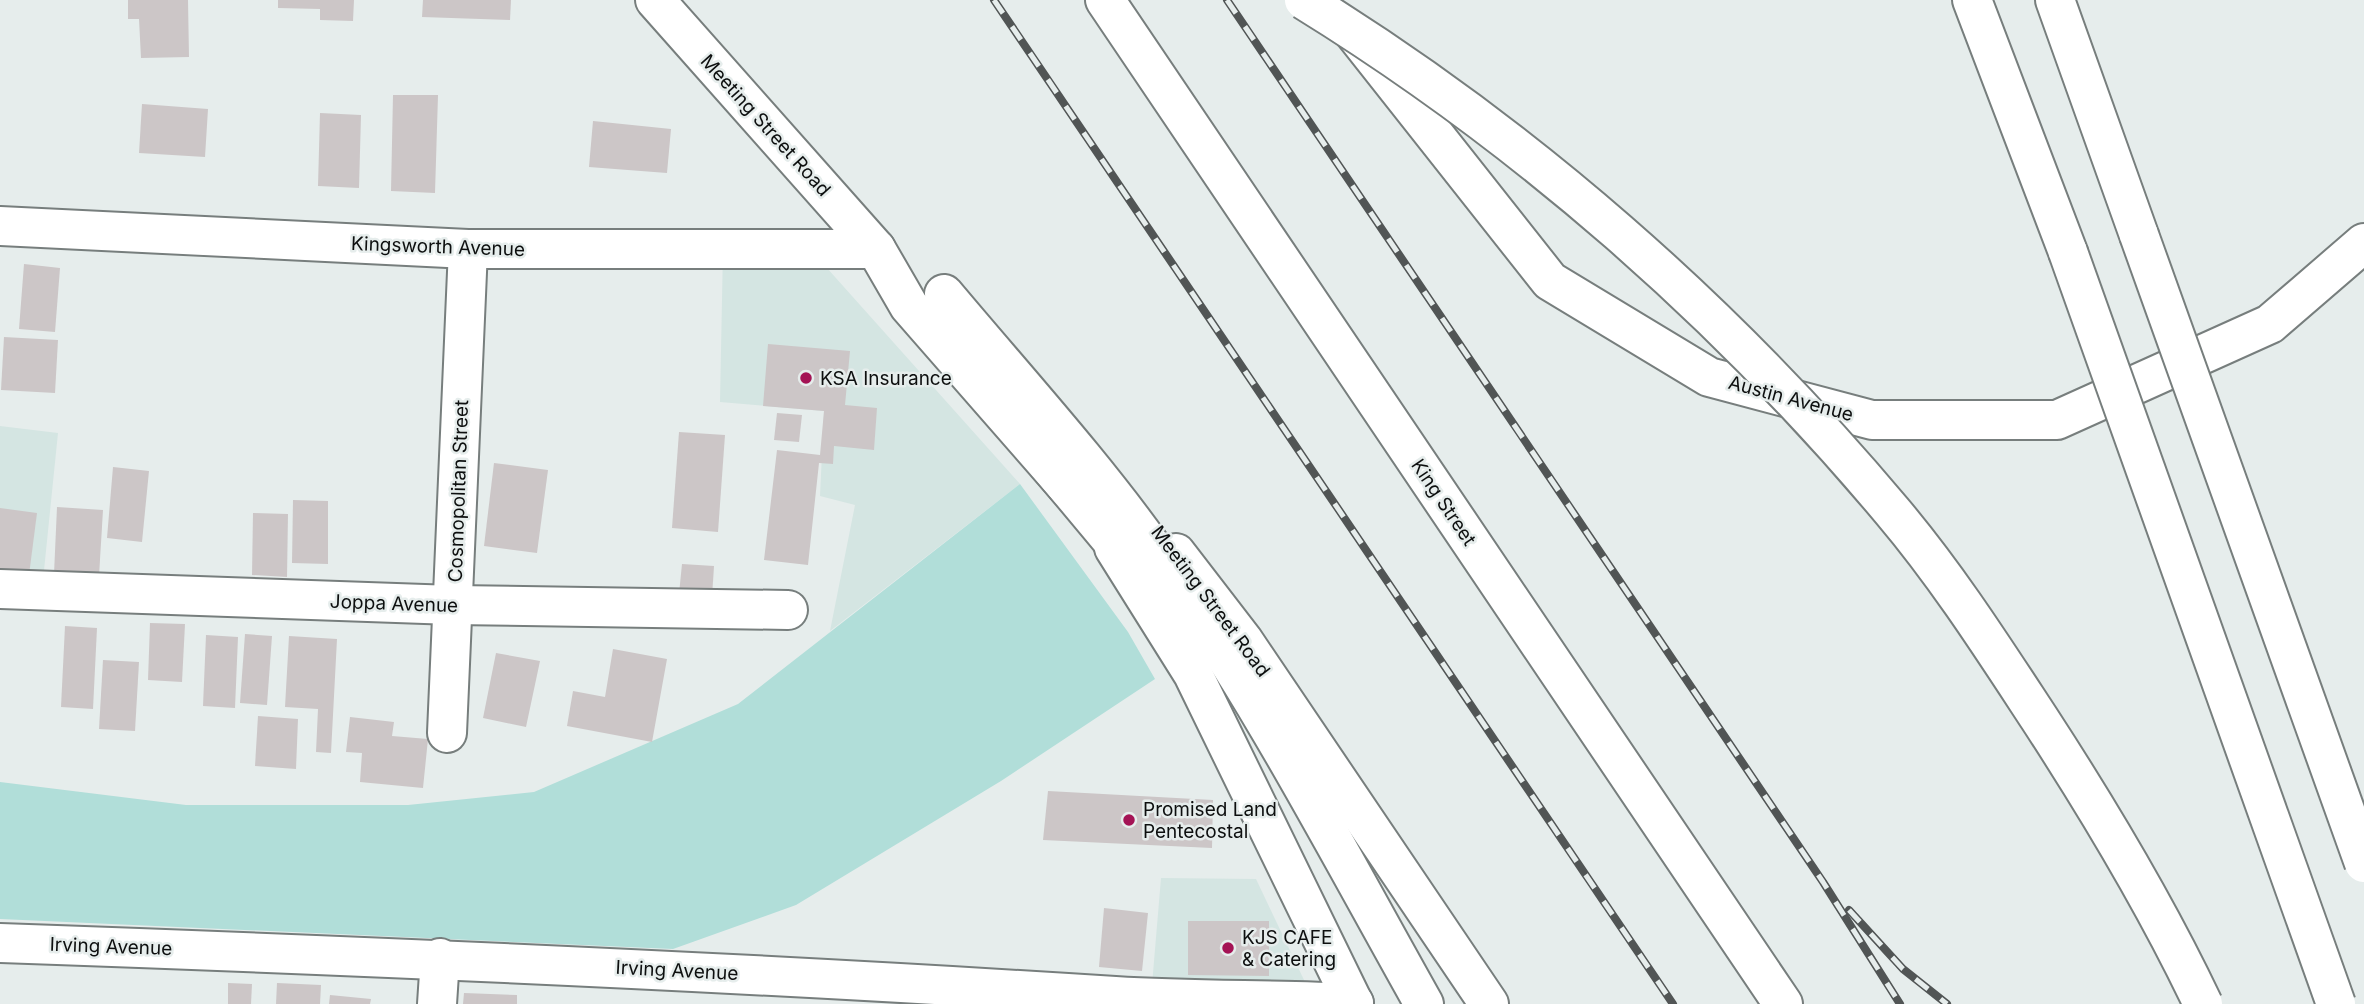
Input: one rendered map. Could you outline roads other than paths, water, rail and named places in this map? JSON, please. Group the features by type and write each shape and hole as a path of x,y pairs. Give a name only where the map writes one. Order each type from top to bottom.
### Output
{"main road":[{"name":"Meeting Street Road","path":"655,0 876,249 909,306 1047,463 1105,535 1176,642 1354,1003"},
{"name":"King Street","path":"1105,0 1783,1004"},
{"path":"1304,0 1367,39 1612,224 1718,323 1839,450 1894,513 1950,586 2057,746 2127,862 2203,1004"},
{"name":"Austin Avenue","path":"1331,0 1373,62 1550,281 1709,377 1872,420 2057,420 2270,324 2364,243"},
{"path":"1972,0 2068,252 2336,1004"},
{"path":"2055,0 2364,863"},
{"name":"Kingsworth Avenue","path":"0,226 468,249 876,249"},
{"name":"Cosmopolitan Street","path":"447,733 468,249"},
{"name":"Meeting Street Road","path":"876,249 944,294 1023,372 1123,483 1243,640 1489,1004"},
{"path":"944,294 1114,497 1160,559 1261,710 1424,1004"},
{"path":"1047,463 1109,534 1215,682 1398,1004"},
{"name":"Joppa Avenue","path":"0,589 453,605 788,610"},
{"name":"Irving Avenue","path":"0,943 440,958 1018,988 1118,1000 1354,1003"},
{"path":"437,1004 440,958"}],"railway":[{"path":"994,0 1673,1004"},
{"path":"1227,0 1823,882 1900,1004"},
{"path":"1849,910 1903,969 1947,1004"}],"place":[{"name":"KSA Insurance","path":"806,378"},
{"name":"Promised Land Pentecostal","path":"1129,820"},
{"name":"KJS CAFE & Catering","path":"1228,948"}]}
